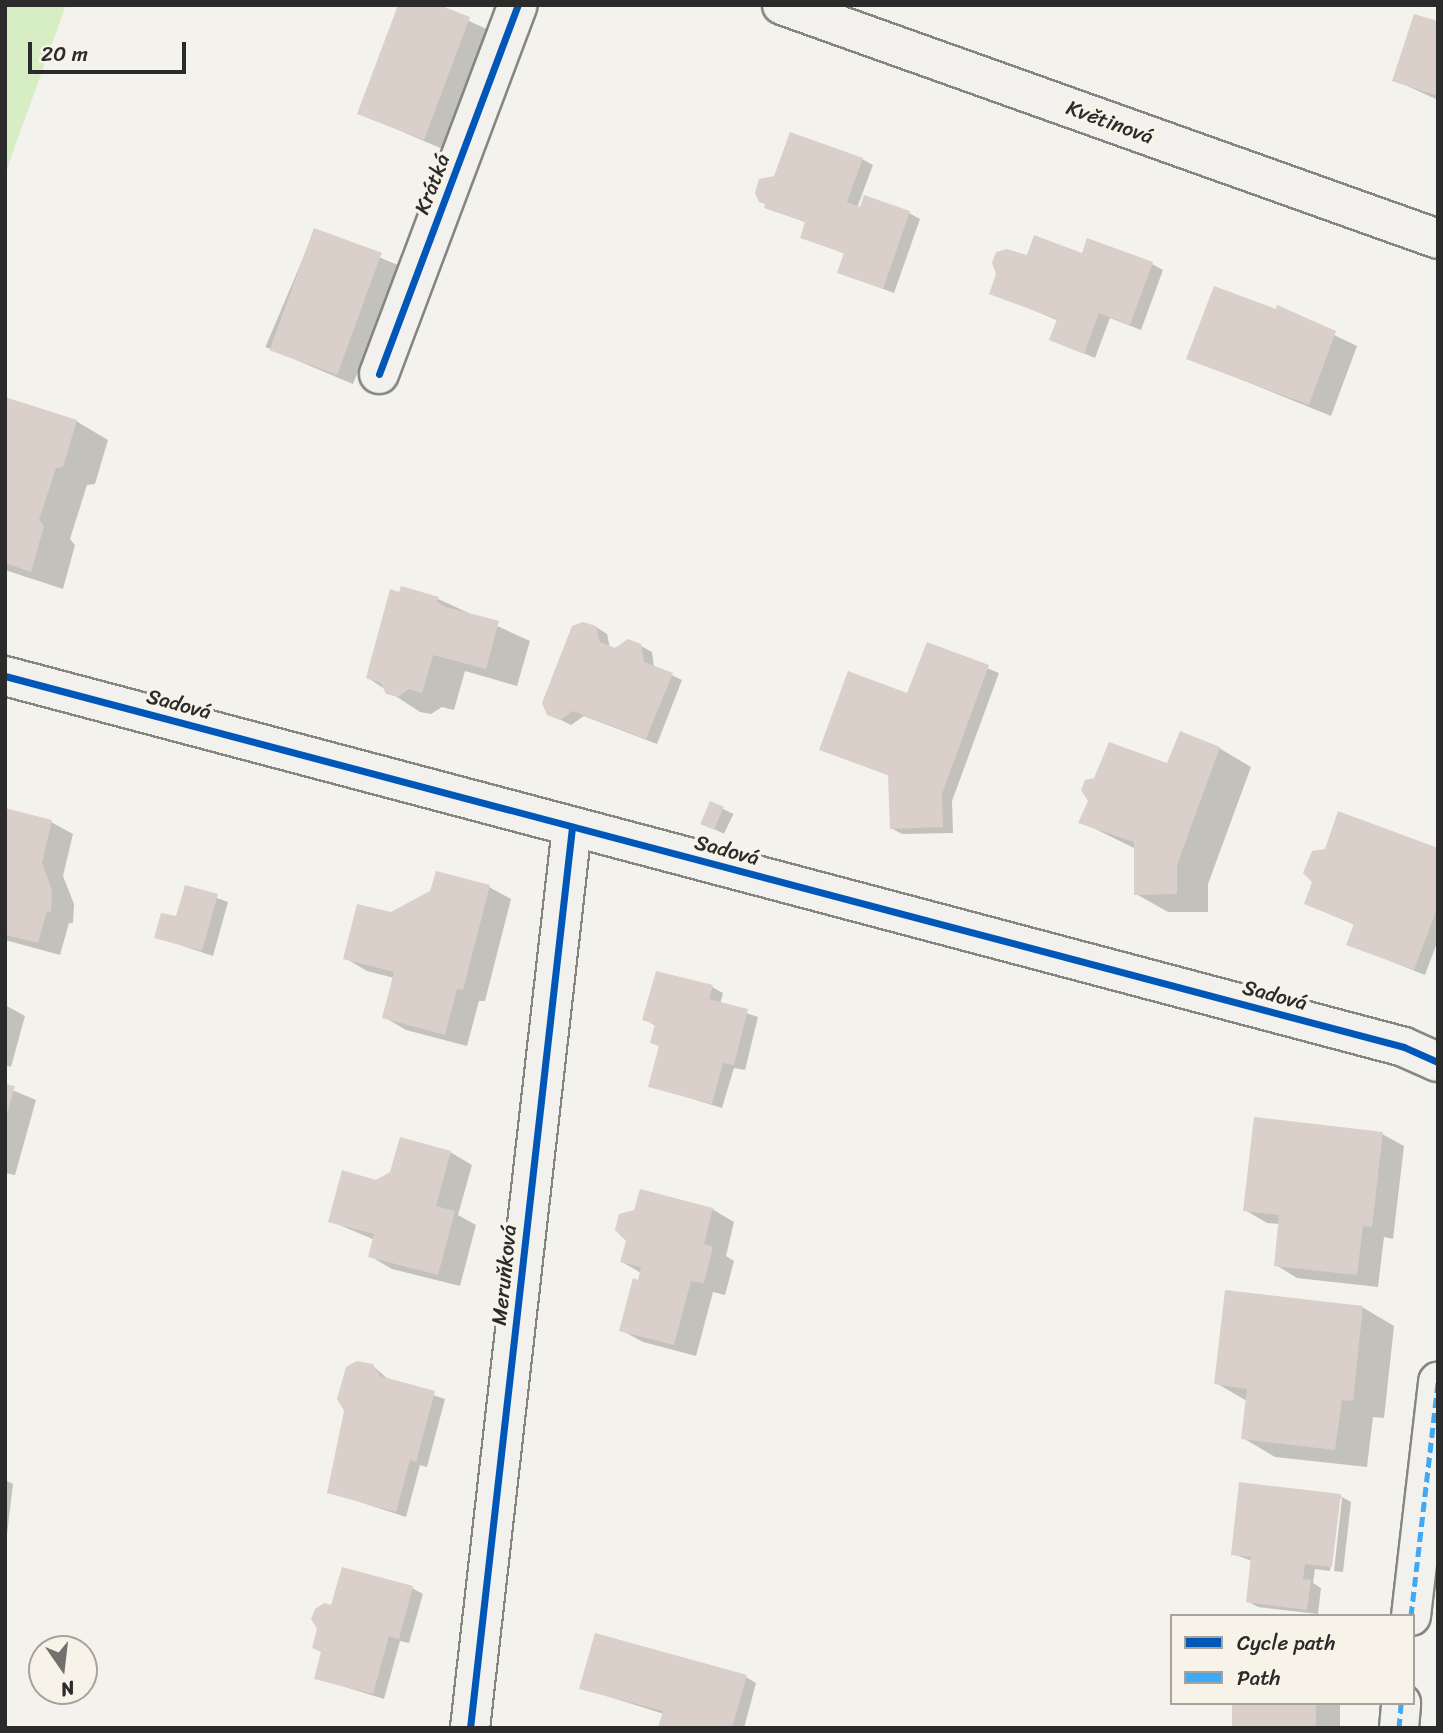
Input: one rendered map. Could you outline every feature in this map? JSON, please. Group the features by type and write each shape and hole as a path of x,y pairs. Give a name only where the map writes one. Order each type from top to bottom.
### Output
{"street":[{"name":"Krátká","path":"379,374 518,5"},
{"name":"Květinová","path":"782,5 1438,239"},
{"name":"Sadová","path":"5,676 1391,1043 1438,1062"},
{"name":"Meruňková","path":"470,1728 572,827"},
{"path":"1411,1614 1438,1382"},
{"path":"1399,1728 1401,1705"}],"green space":[{"path":"5,5 66,5 5,174"}],"building":[{"path":"398,5 439,5 470,17 424,140 357,114"},
{"path":"1414,14 1438,21 1438,96 1392,81"},
{"path":"790,132 863,158 847,202 860,207 864,195 910,211 883,289 837,273 844,253 800,238 805,222 764,208 765,204 759,202 755,193 759,179 774,176"},
{"path":"314,228 382,253 337,375 270,350"},
{"path":"1034,235 1082,253 1087,238 1153,262 1130,325 1099,313 1084,354 1049,340 1057,319 989,294 996,274 992,263 996,252 1007,249 1027,255"},
{"path":"1214,286 1276,309 1277,305 1336,331 1309,405 1186,359"},
{"path":"5,397 77,420 63,467 56,468 39,520 44,526 31,572 5,563"},
{"path":"401,586 439,597 437,602 446,607 499,621 486,669 433,655 422,693 409,689 398,697 386,694 381,683 366,678 390,589 399,592"},
{"path":"583,622 596,626 600,642 615,648 628,639 641,644 644,662 673,673 646,739 573,711 560,720 547,715 542,703 572,626"},
{"path":"927,642 989,665 942,794 943,827 890,829 888,775 819,750 848,671 907,693"},
{"path":"1180,731 1220,747 1177,865 1177,894 1134,895 1134,842 1078,823 1088,801 1081,790 1085,780 1094,778 1109,742 1167,763"},
{"path":"710,801 724,807 714,830 700,824"},
{"path":"5,808 52,820 42,863 52,890 51,912 47,911 38,943 5,935"},
{"path":"1338,811 1438,848 1438,906 1414,970 1346,945 1354,924 1304,904 1312,882 1303,873 1312,851 1325,849"},
{"path":"436,871 490,885 463,990 457,989 445,1035 382,1018 394,972 343,959 357,904 391,912 430,891"},
{"path":"185,885 218,894 202,951 154,938 161,913 176,916"},
{"path":"656,971 713,985 709,999 748,1009 734,1065 723,1063 712,1104 648,1087 659,1046 650,1043 655,1024 642,1020"},
{"path":"5,1084 15,1086 6,1117 5,1117"},
{"path":"1254,1117 1383,1132 1372,1227 1363,1226 1357,1275 1274,1266 1279,1215 1243,1211"},
{"path":"400,1137 451,1151 436,1206 455,1211 438,1275 368,1257 374,1234 328,1222 342,1170 376,1180 390,1172"},
{"path":"640,1189 713,1208 704,1244 713,1247 704,1283 691,1281 674,1345 619,1331 633,1278 638,1280 641,1267 620,1262 626,1241 615,1230 619,1214 634,1210"},
{"path":"1225,1290 1363,1306 1353,1401 1342,1400 1335,1450 1241,1439 1247,1389 1214,1384"},
{"path":"357,1361 373,1364 380,1376 435,1391 416,1462 410,1460 396,1512 327,1493 344,1411 337,1399 346,1367"},
{"path":"1239,1482 1341,1494 1332,1567 1305,1564 1303,1579 1311,1580 1307,1610 1246,1602 1251,1557 1231,1555"},
{"path":"342,1567 413,1586 399,1639 389,1636 373,1694 314,1679 321,1652 312,1648 317,1629 311,1619 315,1609 324,1603 331,1605"},
{"path":"595,1633 747,1675 732,1728 658,1728 663,1711 579,1689"},
{"path":"1232,1705 1316,1705 1316,1728 1232,1728"}],"marked path":[{"path":"1411,1614 1438,1382"},
{"path":"1399,1728 1401,1705"}],"cycle path":[{"path":"379,374 518,5"},
{"path":"5,676 1404,1047 1438,1062"},
{"path":"470,1728 572,827"}]}
